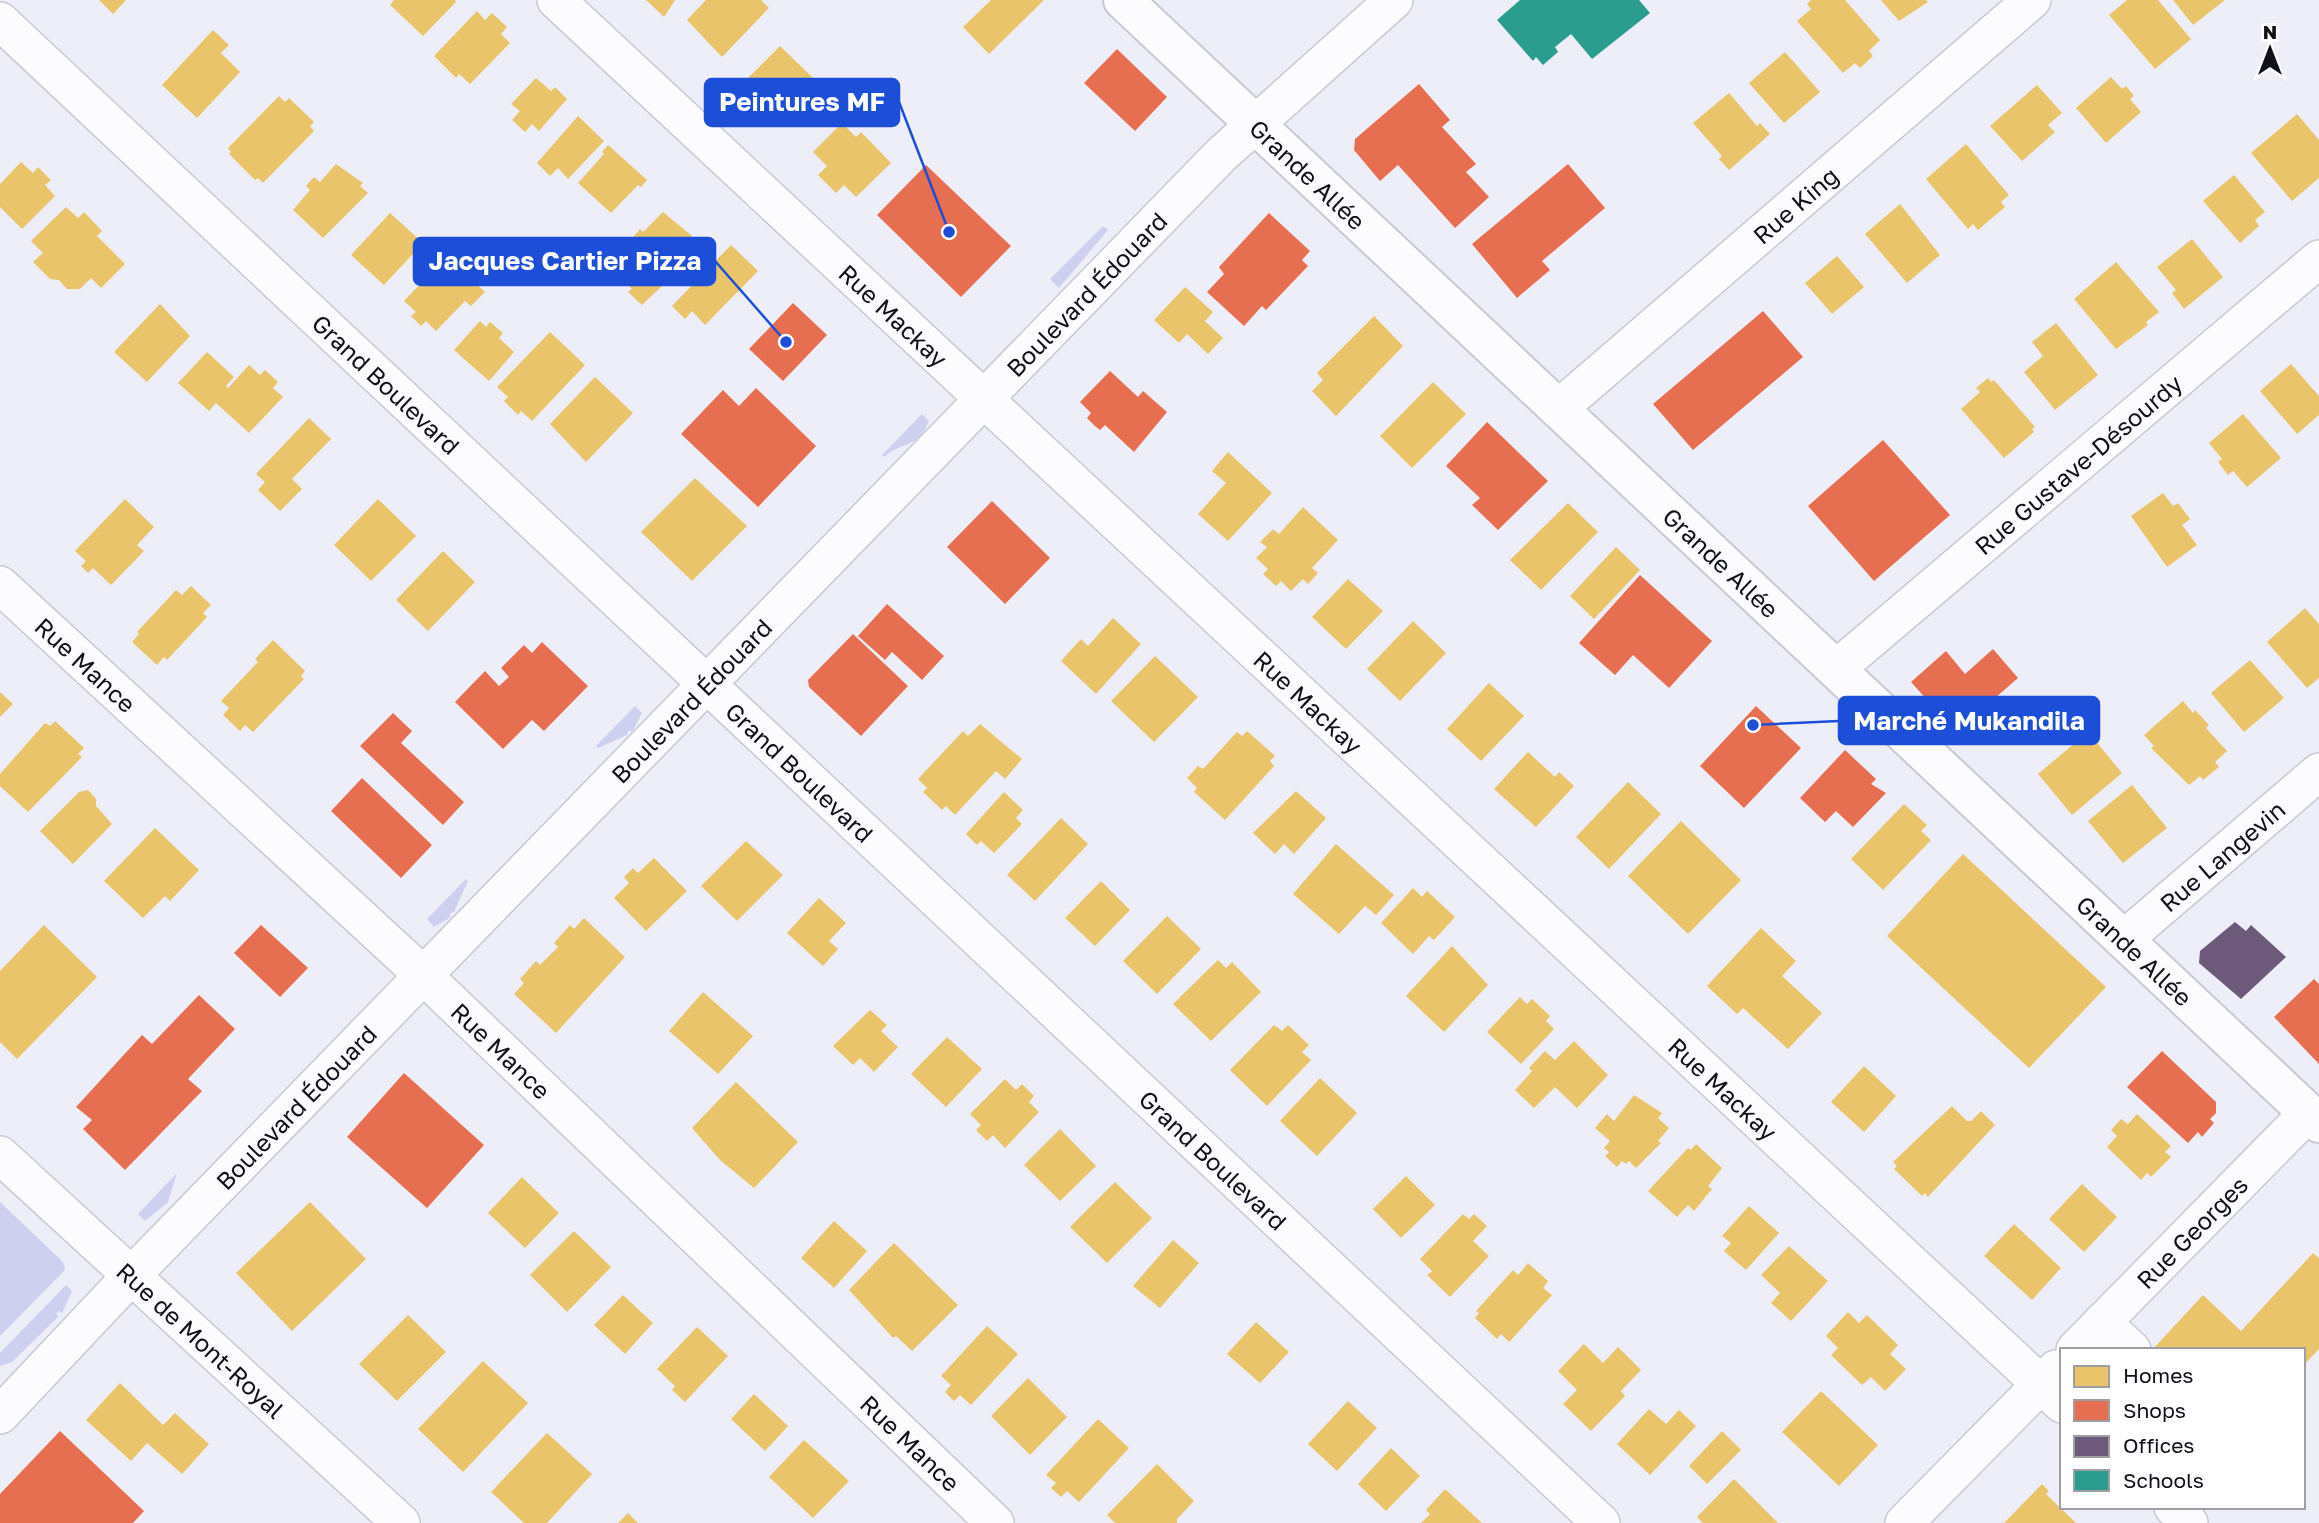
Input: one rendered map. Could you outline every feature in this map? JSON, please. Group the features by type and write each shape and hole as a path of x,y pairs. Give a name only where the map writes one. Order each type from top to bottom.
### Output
{"main road":[{"name":"Grande Allée","path":"1123,0 2314,1118"}],"street":[{"name":"Rue Mackay","path":"556,0 982,400 2055,1384"},
{"name":"Boulevard Édouard","path":"0,1415 423,975 1255,122 1394,0"},
{"name":"Rue King","path":"1558,409 2032,0"},
{"name":"Grand Boulevard","path":"0,21 1601,1523"},
{"name":"Rue Gustave-Désourdy","path":"1836,669 2319,259"},
{"name":"Rue Mance","path":"0,585 423,975 995,1523"},
{"name":"Rue Langevin","path":"2123,940 2319,772"},
{"name":"Rue Georges","path":"2077,1348 2314,1118"},
{"name":"Rue de Mont-Royal","path":"0,1155 401,1523"},
{"path":"2102,1322 2130,1348"},
{"path":"1904,1523 2055,1384"},
{"path":"2175,1509 2189,1523"}],"shaded area":[{"path":"1103,226 1108,230 1059,288 1050,279"},
{"path":"922,414 929,421 920,436 884,457 882,455"},
{"path":"635,706 642,713 632,732 629,730 627,735 598,748 596,746"},
{"path":"466,879 468,881 454,912 449,914 451,917 434,927 427,919"},
{"path":"177,1173 168,1202 145,1221 138,1214"},
{"path":"0,1202 63,1262 65,1270 0,1336"},
{"path":"66,1285 72,1291 62,1313 59,1311 56,1314 58,1317 12,1362 0,1366 0,1353"}],"building: Homes":[{"path":"99,0 126,0 113,14"},
{"path":"394,0 456,2 423,36 390,5"},
{"path":"646,0 675,0 664,17"},
{"path":"706,0 761,0 769,8 722,57 687,20"},
{"path":"991,0 1044,0 989,54 963,27"},
{"path":"1811,0 1845,0 1880,40 1869,51 1873,56 1860,68 1855,63 1843,73 1797,21 1811,9 1807,4"},
{"path":"1881,0 1926,0 1928,2 1899,21"},
{"path":"2127,0 2158,0 2191,39 2155,69 2109,15"},
{"path":"2173,0 2225,0 2193,25"},
{"path":"477,11 485,20 492,13 507,27 501,34 510,43 470,84 459,74 456,78 434,56"},
{"path":"213,30 229,45 221,53 240,72 197,118 162,85"},
{"path":"780,46 814,79 778,115 744,82"},
{"path":"1785,52 1820,92 1784,123 1749,83"},
{"path":"2111,77 2122,89 2126,86 2134,96 2130,99 2141,112 2106,143 2076,108"},
{"path":"536,78 551,91 555,87 567,99 539,131 532,124 525,132 512,120 520,111 511,104"},
{"path":"2037,85 2062,113 2048,125 2055,132 2022,161 1990,126"},
{"path":"1729,93 1757,126 1760,123 1770,134 1729,170 1719,159 1722,156 1693,123"},
{"path":"279,96 285,102 289,98 314,122 310,126 314,131 263,183 258,178 255,180 229,154 231,152 228,148"},
{"path":"2297,114 2319,140 2319,178 2292,201 2251,153"},
{"path":"578,116 604,141 568,179 558,168 550,176 537,163"},
{"path":"842,123 856,137 861,132 891,163 856,197 844,185 836,193 818,175 827,166 813,152"},
{"path":"1966,144 2009,195 2001,202 2005,207 1978,230 1973,224 1968,229 1926,179"},
{"path":"608,145 647,180 641,187 638,185 611,213 578,183 604,154 602,152"},
{"path":"21,162 33,173 38,167 51,180 45,185 55,196 22,229 0,207 0,184"},
{"path":"336,164 363,183 360,186 368,193 323,238 293,210 310,190 306,186 314,177 320,182"},
{"path":"2234,175 2265,212 2255,220 2259,226 2240,243 2203,201"},
{"path":"1900,204 1940,255 1907,283 1865,234"},
{"path":"66,207 78,218 84,212 102,231 97,236 125,264 101,288 91,278 80,289 67,289 59,280 50,279 33,262 43,253 31,241"},
{"path":"663,212 692,236 690,238 701,249 642,305 628,292 632,289 609,266 640,229 643,232"},
{"path":"390,213 423,243 384,285 351,255"},
{"path":"2192,239 2223,277 2184,309 2172,293 2176,290 2157,267"},
{"path":"731,245 758,271 705,325 692,311 685,319 672,306"},
{"path":"447,256 485,292 471,306 465,301 436,331 426,321 421,326 411,316 416,312 404,301"},
{"path":"1837,256 1864,287 1832,314 1805,283"},
{"path":"2116,262 2159,312 2146,322 2148,325 2116,349 2074,299"},
{"path":"1185,287 1213,312 1205,321 1223,338 1208,354 1187,334 1179,343 1154,320"},
{"path":"160,304 190,336 147,382 114,352"},
{"path":"1374,316 1403,346 1336,416 1312,391 1323,380 1317,373"},
{"path":"480,321 486,327 490,322 503,333 499,338 514,352 489,381 454,350"},
{"path":"2056,323 2098,375 2055,410 2024,372 2043,356 2032,342"},
{"path":"550,332 585,365 532,421 521,411 518,415 504,401 508,397 497,387"},
{"path":"207,352 234,377 226,386 228,388 249,365 260,375 265,370 278,382 273,388 283,397 249,433 216,403 209,411 178,383"},
{"path":"2291,364 2319,396 2319,415 2297,434 2260,391"},
{"path":"595,377 633,413 586,462 550,424"},
{"path":"1988,378 1991,382 1994,380 2035,427 2032,429 2034,432 2004,458 1961,409 1980,392 1976,388"},
{"path":"1433,382 1466,414 1412,468 1380,436"},
{"path":"2243,414 2281,458 2247,487 2233,471 2228,475 2218,462 2222,459 2209,443"},
{"path":"309,418 331,439 292,479 302,489 280,511 258,490 265,482 256,474"},
{"path":"1228,452 1272,493 1228,541 1198,514 1226,483 1212,471"},
{"path":"695,478 747,526 692,581 641,532"},
{"path":"2163,493 2173,506 2178,503 2190,519 2182,525 2197,545 2167,567 2131,516"},
{"path":"125,499 154,527 137,545 144,551 111,585 93,568 88,573 81,566 86,561 75,551"},
{"path":"378,499 416,536 371,581 334,545"},
{"path":"1568,503 1598,532 1541,590 1510,560"},
{"path":"1303,507 1338,540 1312,568 1318,573 1308,584 1303,579 1291,591 1281,581 1276,586 1263,574 1268,569 1256,558 1267,547 1260,542 1273,529 1279,534"},
{"path":"1616,547 1640,570 1594,619 1570,596"},
{"path":"443,551 475,582 428,631 396,600"},
{"path":"1348,579 1383,611 1346,649 1312,617"},
{"path":"191,586 211,605 203,613 207,617 167,660 164,657 157,665 132,642 139,634 137,632 176,590 182,595"},
{"path":"2305,608 2319,624 2319,678 2307,688 2267,642"},
{"path":"1113,618 1141,644 1096,694 1061,661 1081,639 1088,646"},
{"path":"1413,621 1446,653 1400,701 1367,669"},
{"path":"273,640 305,671 301,676 304,679 253,732 245,725 240,731 223,715 229,708 221,701 258,662 255,659"},
{"path":"1155,656 1198,697 1154,742 1111,701"},
{"path":"2250,660 2284,698 2244,732 2211,693"},
{"path":"1489,683 1524,716 1481,761 1447,729"},
{"path":"0,692 13,704 0,717"},
{"path":"2183,701 2209,725 2206,728 2227,751 2215,762 2219,767 2203,780 2200,776 2189,785 2151,748 2154,746 2144,735"},
{"path":"55,721 84,748 78,754 82,757 28,812 0,786 0,774 45,723 50,726"},
{"path":"980,724 1022,759 1005,779 996,771 955,815 946,806 942,810 923,792 927,788 918,779 963,731 968,736"},
{"path":"1247,731 1275,756 1270,761 1274,766 1225,820 1194,792 1197,788 1187,778 1198,766 1203,769 1237,732 1242,736"},
{"path":"2088,732 2122,773 2072,815 2038,774"},
{"path":"1528,752 1555,777 1559,772 1574,786 1536,827 1494,789"},
{"path":"1628,782 1661,814 1609,869 1576,837"},
{"path":"2132,785 2167,828 2123,863 2088,821"},
{"path":"88,790 96,799 96,806 112,824 73,864 40,831 79,792"},
{"path":"1296,791 1326,818 1294,854 1284,844 1275,854 1253,833"},
{"path":"1004,792 1023,810 1016,818 1022,824 994,853 981,841 977,845 966,834"},
{"path":"1904,804 1927,825 1921,831 1931,840 1883,890 1851,859"},
{"path":"1061,818 1088,844 1035,901 1007,875"},
{"path":"1681,821 1741,880 1688,934 1628,876"},
{"path":"155,828 199,870 170,901 165,896 143,918 104,881"},
{"path":"746,841 783,875 737,921 701,886"},
{"path":"1336,844 1394,895 1376,915 1365,906 1339,934 1293,894"},
{"path":"1963,854 2106,987 2029,1068 1887,936"},
{"path":"654,858 687,891 646,931 614,898 629,883 624,877 633,868 638,873"},
{"path":"1101,881 1130,910 1095,946 1065,918"},
{"path":"1413,888 1422,897 1427,891 1455,917 1434,940 1429,936 1413,954 1381,923"},
{"path":"819,898 846,923 829,941 838,949 823,966 787,933"},
{"path":"1167,916 1201,949 1157,994 1123,961"},
{"path":"584,918 625,957 556,1033 514,994 524,983 520,979 536,961 540,965 558,947 554,943 570,925 574,929"},
{"path":"44,925 97,977 17,1059 0,1042 0,971"},
{"path":"1761,928 1796,961 1782,976 1822,1013 1788,1049 1743,1008 1737,1014 1707,986"},
{"path":"1452,946 1488,985 1444,1032 1406,996"},
{"path":"1218,960 1226,968 1232,962 1261,992 1211,1041 1173,1004"},
{"path":"703,992 753,1036 718,1074 669,1031"},
{"path":"1520,997 1527,1004 1532,999 1550,1016 1546,1021 1554,1029 1521,1064 1487,1032"},
{"path":"870,1010 887,1025 881,1031 898,1047 874,1072 860,1058 853,1065 833,1046"},
{"path":"1274,1025 1282,1031 1288,1025 1309,1045 1302,1052 1311,1060 1267,1106 1230,1070"},
{"path":"947,1037 982,1069 946,1107 911,1074"},
{"path":"1574,1041 1608,1075 1577,1108 1555,1087 1534,1108 1515,1090 1532,1071 1529,1068 1545,1051 1555,1060"},
{"path":"1864,1066 1896,1096 1864,1132 1831,1102"},
{"path":"1320,1078 1357,1113 1317,1156 1280,1121"},
{"path":"1005,1079 1016,1090 1022,1084 1034,1096 1029,1102 1039,1112 1005,1148 993,1135 987,1141 976,1130 981,1125 970,1114"},
{"path":"736,1082 798,1142 754,1188 720,1160 692,1128"},
{"path":"1634,1095 1662,1113 1658,1118 1669,1128 1658,1141 1661,1143 1636,1168 1629,1161 1626,1164 1622,1161 1617,1167 1605,1156 1609,1152 1604,1148 1610,1141 1595,1128 1607,1114 1614,1121"},
{"path":"1952,1106 1967,1121 1971,1121 1981,1111 1995,1125 1928,1197 1925,1193 1922,1196 1894,1169 1897,1166 1893,1162"},
{"path":"2137,1114 2171,1146 2165,1152 2171,1157 2151,1177 2147,1173 2141,1180 2107,1147 2117,1136 2111,1130 2121,1119 2128,1124"},
{"path":"1060,1129 1096,1166 1060,1201 1024,1165"},
{"path":"1696,1144 1722,1168 1708,1186 1712,1189 1694,1211 1688,1205 1677,1217 1648,1191 1688,1148 1691,1150"},
{"path":"1406,1176 1435,1205 1401,1238 1373,1209"},
{"path":"522,1177 559,1213 525,1248 488,1213"},
{"path":"1115,1182 1152,1218 1107,1263 1070,1227"},
{"path":"2082,1184 2117,1217 2084,1252 2049,1219"},
{"path":"310,1202 366,1259 292,1331 236,1273"},
{"path":"1749,1206 1779,1233 1746,1270 1724,1251 1731,1243 1722,1236"},
{"path":"1463,1214 1469,1219 1474,1214 1487,1226 1473,1241 1489,1256 1450,1297 1427,1275 1432,1271 1420,1259"},
{"path":"834,1221 867,1251 834,1288 801,1258"},
{"path":"2014,1224 2061,1268 2032,1300 1984,1256"},
{"path":"574,1231 611,1267 567,1312 530,1275"},
{"path":"1173,1240 1199,1263 1160,1308 1133,1286"},
{"path":"894,1243 958,1305 912,1351 896,1336 893,1338 849,1290"},
{"path":"1789,1246 1828,1281 1791,1321 1771,1303 1780,1293 1761,1275"},
{"path":"2313,1253 2319,1258 2319,1349 2305,1364 2305,1348 2154,1348 2203,1295 2241,1331"},
{"path":"1528,1263 1548,1281 1543,1288 1552,1295 1509,1342 1501,1334 1497,1339 1475,1318 1479,1313 1476,1311 1513,1270 1518,1275"},
{"path":"623,1295 653,1323 625,1354 594,1325"},
{"path":"1848,1312 1859,1323 1867,1315 1898,1345 1890,1354 1906,1369 1885,1391 1871,1377 1862,1385 1831,1355 1838,1348 1826,1336"},
{"path":"408,1315 446,1352 397,1401 359,1364"},
{"path":"1256,1322 1289,1352 1260,1383 1227,1354"},
{"path":"987,1326 1018,1354 971,1405 960,1395 954,1401 945,1392 951,1385 941,1376"},
{"path":"697,1327 728,1356 685,1402 672,1390 675,1386 657,1369"},
{"path":"1584,1344 1603,1363 1618,1347 1641,1370 1621,1391 1625,1396 1591,1431 1563,1404 1577,1390 1558,1371"},
{"path":"483,1361 528,1403 463,1472 418,1429"},
{"path":"1028,1378 1067,1417 1030,1455 991,1416"},
{"path":"120,1383 163,1425 175,1413 209,1444 182,1474 147,1443 131,1461 86,1420"},
{"path":"1821,1391 1878,1445 1839,1486 1782,1432"},
{"path":"754,1394 788,1426 765,1451 731,1419"},
{"path":"1348,1401 1377,1428 1337,1471 1308,1444"},
{"path":"1649,1409 1666,1424 1679,1410 1696,1426 1650,1475 1617,1444"},
{"path":"1098,1419 1129,1448 1079,1502 1067,1491 1061,1497 1051,1488 1056,1483 1046,1475"},
{"path":"1722,1431 1741,1450 1707,1484 1689,1466"},
{"path":"547,1433 592,1474 547,1523 524,1523 491,1492"},
{"path":"804,1440 849,1481 813,1518 769,1477"},
{"path":"1391,1448 1420,1476 1386,1511 1358,1484"},
{"path":"1157,1464 1194,1501 1177,1519 1177,1523 1115,1523 1107,1515"},
{"path":"1734,1479 1778,1523 1703,1523 1697,1517"},
{"path":"2042,1484 2049,1491 2046,1494 2076,1523 2004,1523"},
{"path":"1445,1489 1482,1523 1421,1523 1430,1514 1426,1510"},
{"path":"628,1513 638,1523 618,1523"}],"building: Shops":[{"path":"1117,49 1167,97 1135,131 1084,83"},
{"path":"1419,84 1450,120 1442,127 1476,164 1466,172 1489,197 1455,228 1398,165 1380,181 1354,150 1355,139"},
{"path":"1568,164 1605,208 1542,261 1550,270 1517,298 1472,244"},
{"path":"926,165 1011,246 961,297 877,215"},
{"path":"1269,213 1310,251 1302,260 1308,266 1266,310 1262,306 1244,326 1207,292 1224,274 1219,267"},
{"path":"793,303 827,335 783,381 749,349"},
{"path":"1763,311 1803,357 1693,450 1653,404"},
{"path":"1110,371 1138,397 1143,391 1167,412 1134,452 1105,425 1100,430 1096,427 1087,418 1091,413 1080,402"},
{"path":"756,388 816,446 758,507 681,434 723,390 739,406"},
{"path":"1487,422 1548,481 1498,530 1472,505 1480,498 1446,466"},
{"path":"1883,440 1950,515 1874,581 1808,506"},
{"path":"992,501 1050,558 1005,604 947,547"},
{"path":"1640,575 1712,641 1669,688 1633,655 1615,675 1579,643"},
{"path":"887,604 944,656 922,680 892,652 885,660 858,636"},
{"path":"853,634 908,686 861,736 809,687 808,680"},
{"path":"542,642 588,686 544,731 532,720 503,749 455,702 485,671 499,686 509,677 501,668 524,645 532,653"},
{"path":"1993,649 2018,678 1956,732 1911,682 1946,651 1965,674"},
{"path":"1756,706 1801,748 1744,808 1700,766"},
{"path":"393,713 412,731 401,743 464,802 443,825 360,746"},
{"path":"1845,750 1876,779 1871,784 1886,793 1853,827 1836,811 1825,822 1800,798"},
{"path":"362,778 432,845 401,878 331,811"},
{"path":"261,925 308,968 280,997 234,953"},
{"path":"2314,979 2319,984 2319,1064 2274,1017"},
{"path":"199,995 235,1029 188,1079 202,1091 125,1170 83,1129 92,1120 76,1107 142,1035 152,1044"},
{"path":"2162,1051 2216,1102 2216,1113 2210,1119 2214,1123 2202,1137 2198,1132 2188,1143 2127,1087"},
{"path":"404,1073 484,1145 427,1208 347,1137"},
{"path":"60,1431 144,1511 133,1523 0,1523 0,1494"}],"building: Offices":[{"path":"2235,922 2246,931 2251,925 2286,957 2241,999 2199,963 2200,951"}],"building: Schools":[{"path":"1520,0 1639,0 1650,13 1592,59 1571,34 1555,47 1558,52 1543,65 1536,57 1533,61 1497,20"}],"place":[{"name":"Peintures MF","path":"949,232"},
{"name":"Jacques Cartier Pizza","path":"786,342"},
{"name":"Marché Mukandila","path":"1753,725"}]}
